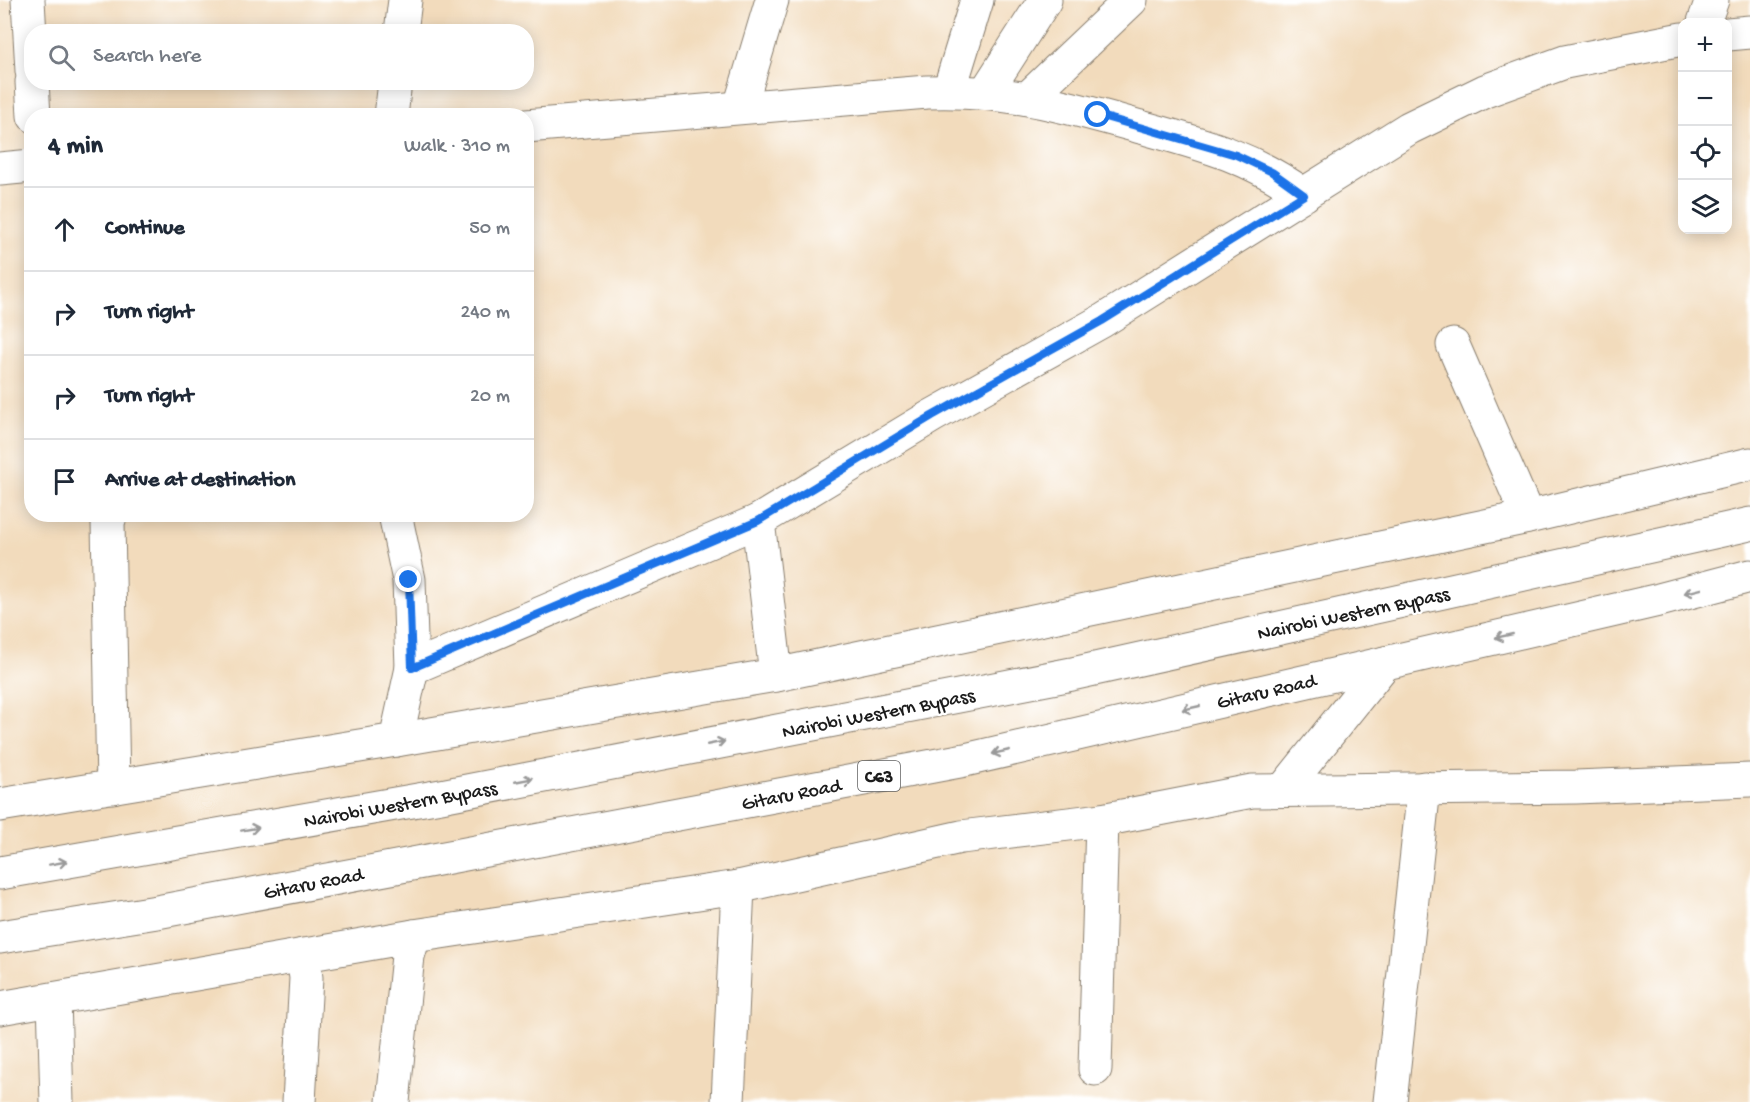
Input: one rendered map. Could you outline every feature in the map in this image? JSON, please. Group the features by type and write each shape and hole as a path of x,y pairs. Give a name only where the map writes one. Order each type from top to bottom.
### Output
{"street":[{"path":"28,0 29,24"},
{"path":"402,24 405,0"},
{"path":"740,107 772,0"},
{"path":"949,91 977,0"},
{"path":"986,92 1045,0"},
{"path":"1028,98 1131,0"},
{"path":"1705,18 1712,0"},
{"path":"1732,34 1750,32"},
{"path":"412,668 758,521 932,416 1102,321 1409,128 1485,91 1565,62 1678,40"},
{"path":"32,90 34,108"},
{"path":"392,108 394,90"},
{"path":"534,125 949,91 986,92 1028,98 1236,155 1272,172 1304,195"},
{"path":"0,169 24,167"},
{"path":"1453,345 1528,517"},
{"path":"0,805 776,675 1528,517 1750,464"},
{"path":"758,521 776,675"},
{"path":"108,522 113,787"},
{"path":"396,740 412,668 409,580 397,522"},
{"name":"Nairobi Western Bypass","path":"0,873 441,796 1072,674 1750,524"},
{"name":"Gitaru Road","path":"0,937 157,912 965,760 1750,576"},
{"path":"1284,789 1385,663"},
{"path":"0,1008 414,936 738,887 961,837 1102,820 1252,791 1576,787 1750,780"},
{"path":"1390,1102 1424,788"},
{"path":"1095,1069 1102,820"},
{"path":"728,1102 738,887"},
{"path":"393,1102 408,956 414,936"},
{"path":"299,1102 306,978 303,955"},
{"path":"54,999 57,1102"}],"route":[{"path":"409,580 412,668 758,521 932,416 1102,321 1304,195 1272,172 1236,155 1098,115"}]}
